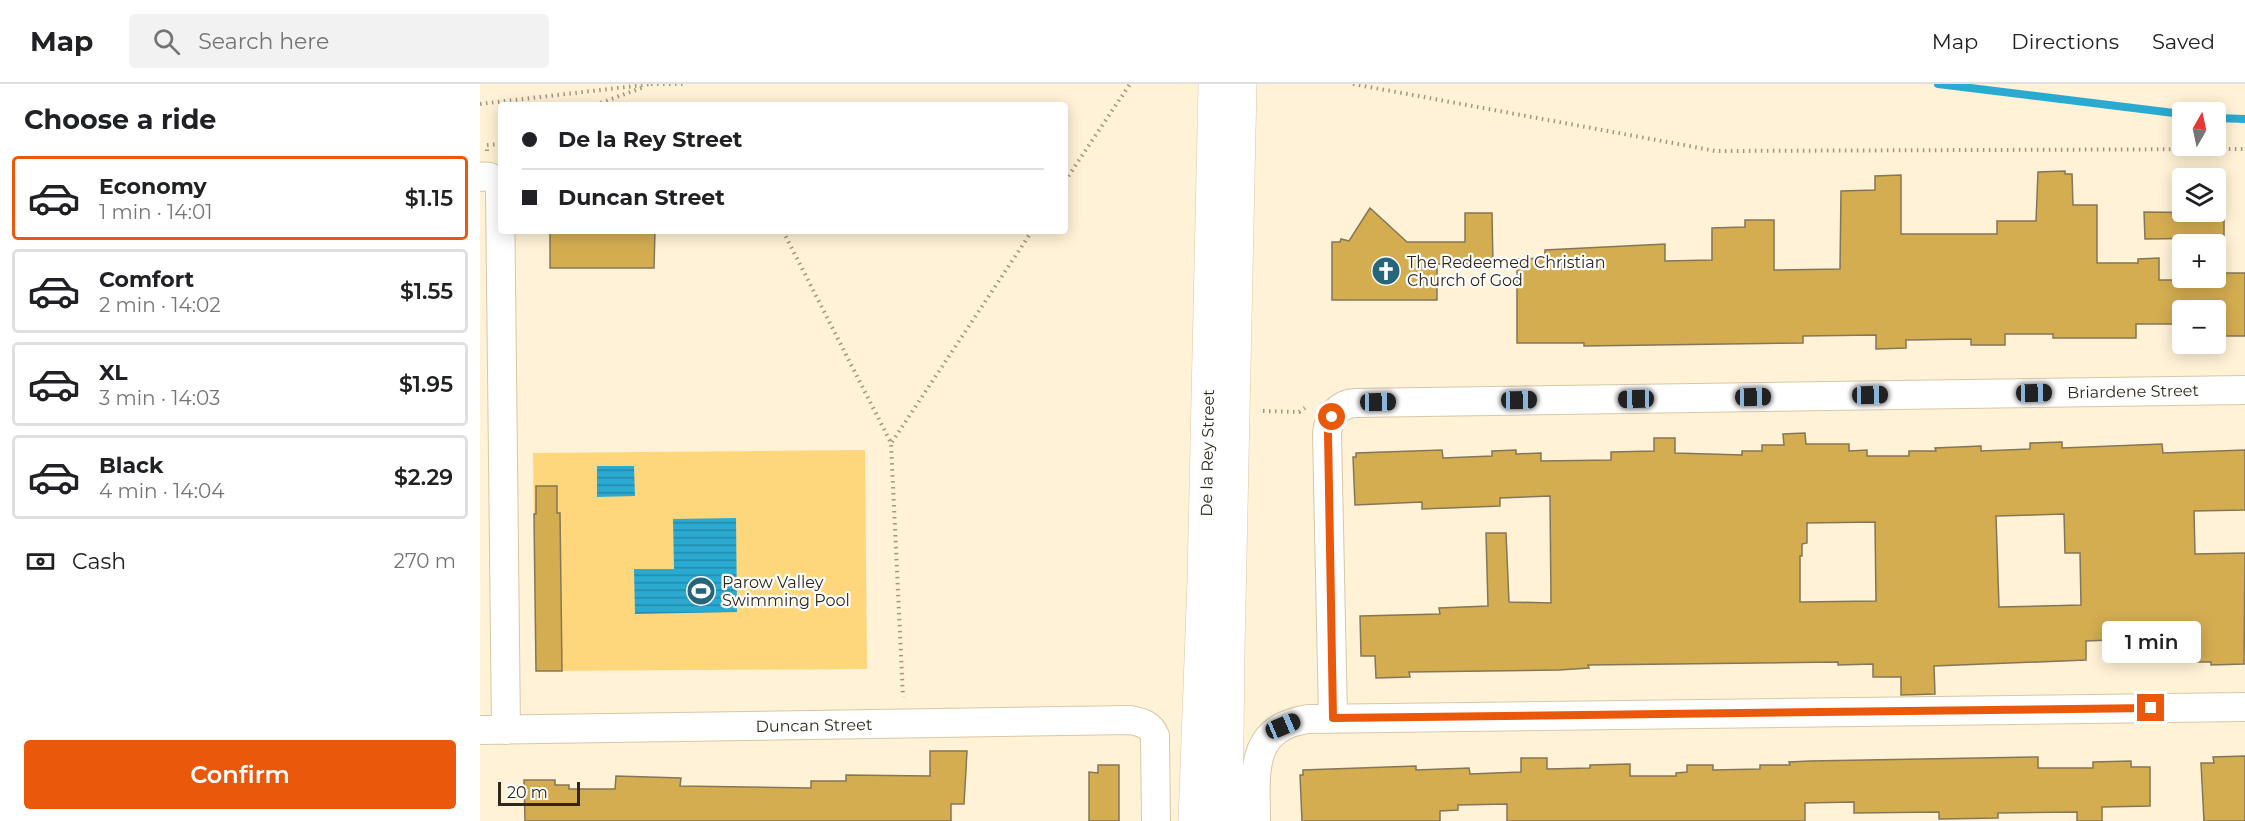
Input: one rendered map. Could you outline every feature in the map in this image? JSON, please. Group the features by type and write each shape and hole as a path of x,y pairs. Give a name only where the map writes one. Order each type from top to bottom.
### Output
{"main road":[{"name":"De la Rey Street","path":"1195,821 1204,590 1215,84"},
{"name":"De la Rey Street","path":"1226,821 1240,84"}],"street":[{"path":"480,177 494,178 498,183"},
{"path":"493,730 491,403 498,234"},
{"name":"Briardene Street","path":"1333,718 1328,433 1332,417 1344,405 1354,403 2245,390"},
{"path":"1256,821 1257,758 1266,740 1283,726 1295,721 1333,718 2245,706"},
{"name":"Duncan Street","path":"493,730 1130,720 1148,726 1155,736 1155,821"}],"path":[{"path":"480,104 652,84 686,84"},
{"path":"603,102 652,84"},
{"path":"1068,177 1130,84"},
{"path":"1353,84 1716,151 2245,149"},
{"path":"487,145 498,141"},
{"path":"785,234 891,443 903,698"},
{"path":"891,443 1030,234"},
{"path":"1253,410 1299,412"}],"shaded area":[{"name":"Parow Valley Swimming Pool","path":"865,450 867,669 536,671 533,453"}],"water":[{"path":"597,466 634,466 635,496 597,497"},
{"path":"736,518 737,612 635,614 634,569 674,569 673,519"}],"building":[{"path":"2065,171 2065,174 2072,174 2073,205 2097,205 2097,263 2138,263 2138,259 2159,258 2159,280 2172,280 2172,288 2226,288 2226,273 2245,273 2245,336 2226,336 2226,300 2172,300 2172,324 2136,324 2136,338 2053,338 2053,334 2005,334 2005,345 1971,345 1971,339 1906,340 1906,348 1876,349 1876,335 1803,336 1803,343 1584,346 1584,343 1517,343 1517,259 1545,258 1545,250 1665,244 1665,261 1712,260 1712,228 1745,227 1745,220 1774,220 1774,270 1840,269 1841,191 1875,190 1875,176 1901,175 1901,234 1997,234 1997,221 2036,221 2038,172"},
{"name":"The Redeemed Christian Church of God","path":"1370,208 1407,242 1465,242 1465,213 1492,213 1493,264 1437,264 1437,300 1332,300 1332,242 1340,242 1341,239 1349,241"},
{"path":"2144,212 2172,212 2172,222 2224,222 2224,234 2172,234 2172,239 2145,239"},
{"path":"550,234 655,234 654,268 550,268"},
{"path":"1805,433 1806,444 1849,444 1849,451 1867,450 1867,456 1909,456 1909,451 1936,451 1935,448 1981,446 1981,451 2030,449 2030,443 2062,442 2062,448 2162,444 2163,453 2245,450 2245,510 2194,511 2195,554 2245,553 2244,664 2211,665 2211,662 2195,662 2195,658 2135,660 2135,639 2086,641 2086,660 1934,666 1935,694 1901,695 1901,677 1873,677 1873,664 1838,665 1838,662 1588,665 1589,668 1559,670 1409,672 1410,677 1376,678 1375,656 1361,656 1360,616 1440,614 1439,608 1488,606 1486,533 1506,533 1509,602 1551,603 1550,496 1500,498 1500,506 1422,509 1422,502 1355,505 1353,457 1356,457 1356,453 1442,450 1443,458 1492,456 1492,451 1516,450 1516,454 1541,453 1541,461 1611,460 1611,452 1654,451 1654,438 1675,438 1675,453 1742,455 1742,451 1762,451 1762,445 1784,445 1783,434","holes":["2064,514 2065,553 2080,553 2081,605 1999,607 1996,516","1875,522 1876,601 1800,602 1800,556 1802,556 1802,544 1807,543 1807,523"]},
{"path":"536,486 557,486 557,513 560,513 562,671 536,671 534,514 536,514"},
{"path":"930,751 967,751 964,804 951,804 951,821 525,821 524,780 555,780 555,785 569,785 569,789 615,789 616,776 681,778 680,786 811,788 811,781 846,781 846,775 930,776"},
{"path":"2245,756 2245,821 2204,821 2201,763 2214,763 2213,757"},
{"path":"2038,757 2038,768 2093,768 2093,762 2131,761 2131,767 2150,767 2150,806 2102,807 2102,821 2077,821 2077,812 1998,813 1998,818 1939,819 1939,812 1854,813 1854,802 1805,803 1805,821 1507,821 1507,804 1458,805 1458,810 1440,811 1440,821 1302,821 1300,775 1303,775 1303,770 1416,766 1416,770 1469,768 1470,774 1521,772 1521,758 1547,758 1547,769 1630,764 1630,776 1676,776 1676,773 1687,772 1687,765 1713,765 1713,770 1760,769 1760,765 1790,765 1789,762 1810,761"},
{"path":"1098,765 1119,765 1119,821 1089,821 1089,772 1098,773"}],"waterway":[{"path":"1938,84 2172,113"},
{"path":"2226,118 2245,119"}],"place":[{"name":"The Redeemed Christian Church of God","path":"1386,271"},
{"name":"Parow Valley Swimming Pool","path":"701,591"}],"route":[{"path":"1332,417 1328,433 1333,718 2151,708"}]}
